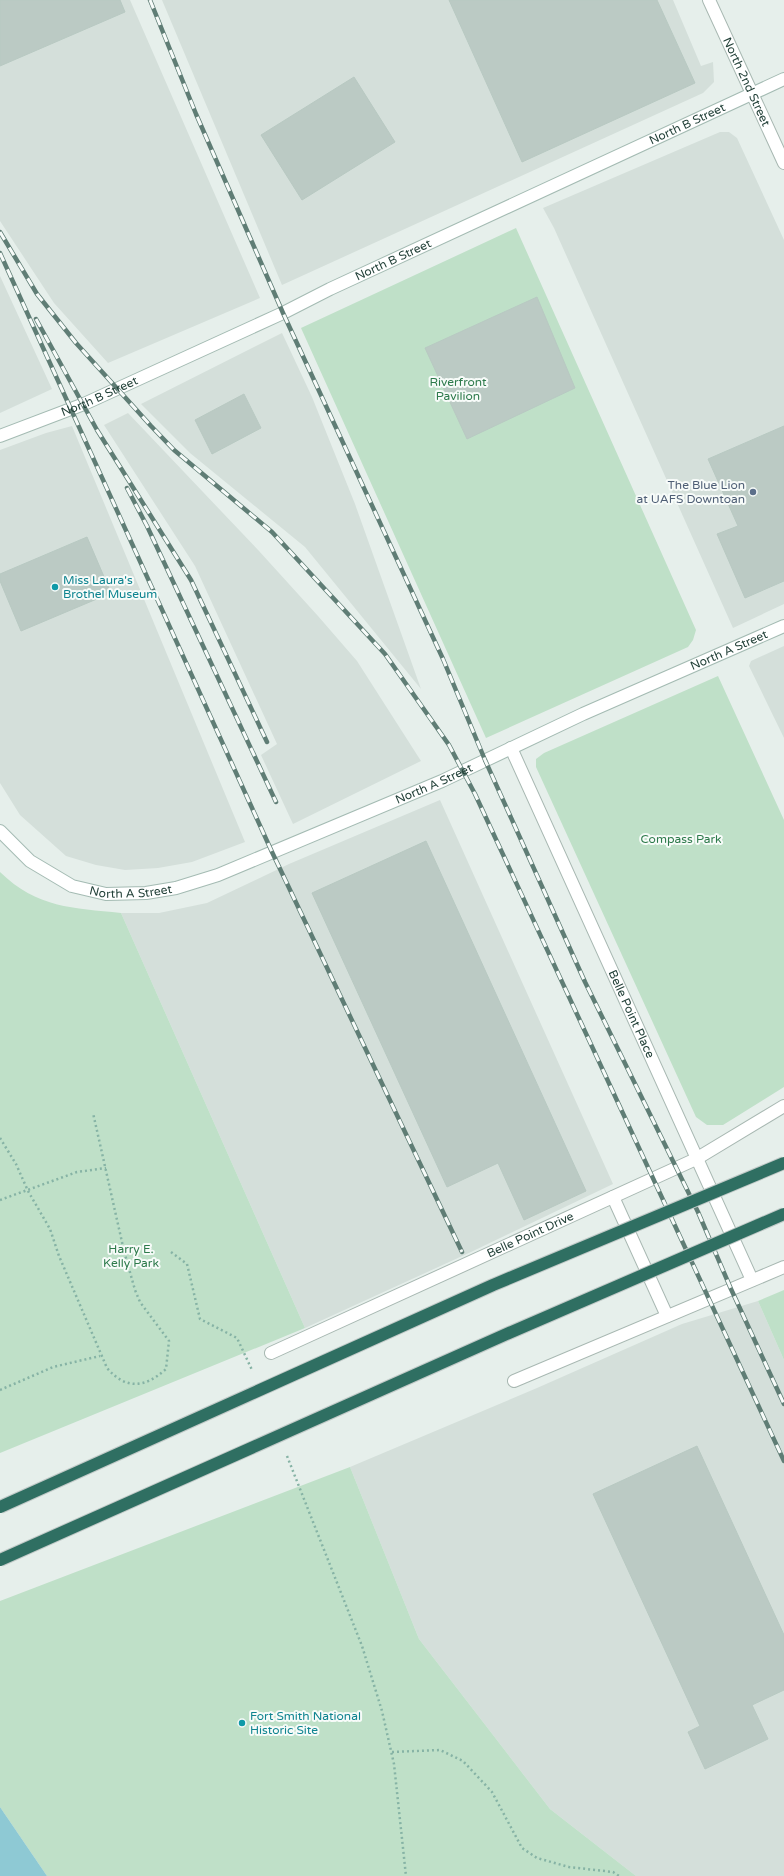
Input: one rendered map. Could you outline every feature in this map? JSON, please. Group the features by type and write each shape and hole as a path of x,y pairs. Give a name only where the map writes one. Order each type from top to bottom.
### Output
{"highway":[{"path":"0,1507 493,1285 784,1163"},
{"path":"0,1560 501,1336 784,1214"}],"street":[{"name":"North 2nd Street","path":"709,0 784,163"},
{"name":"North B Street","path":"0,436 84,404 283,314 330,289 784,79"},
{"name":"North A Street","path":"0,831 30,861 72,886 106,894 146,893 176,888 218,875 442,781 583,714 784,626"},
{"name":"Belle Point Place","path":"511,748 752,1280"},
{"name":"Belle Point Drive","path":"271,1353 696,1159 784,1106"},
{"path":"613,1197 667,1316"},
{"path":"514,1381 784,1267"}],"path":[{"path":"0,1138 16,1164 28,1191 50,1228 59,1256 100,1356 107,1368 115,1377 126,1382 140,1385 155,1378 166,1369 169,1341 140,1302 135,1290 124,1251 93,1113"},
{"path":"0,1200 77,1172 106,1168"},
{"path":"171,1252 187,1264 200,1319 237,1338 254,1373"},
{"path":"0,1390 52,1367 100,1356"},
{"path":"285,1450 362,1646 382,1711 392,1752 396,1779 406,1876"},
{"path":"392,1752 440,1750 463,1761 492,1792 522,1848 544,1860 569,1867 613,1872 619,1876"}],"shaded area":[{"path":"0,0 130,0 260,298 108,363 54,303 0,221"},
{"path":"162,0 673,0 701,66 713,62 714,82 703,93 282,285"},
{"path":"720,132 729,132 737,138 784,240 784,604 733,628 554,228 543,208"},
{"path":"0,276 52,389 0,413"},
{"path":"282,333 312,397 355,504 421,689 305,547 190,453 141,404"},
{"path":"128,413 259,551 357,661 421,761 293,824 261,755 277,744 195,566 104,425"},
{"path":"72,426 245,842 192,862 158,868 125,870 96,865 66,856 20,815 0,783 0,450 46,433"},
{"path":"784,646 784,738 749,666 751,661"},
{"path":"440,800 613,1184 471,1252 305,1328 121,913 159,913 207,903 289,864"},
{"path":"758,1301 784,1360 784,1876 636,1876 550,1809 419,1639 350,1467 537,1388 682,1324"}],"green space":[{"name":"Riverfront Pavilion","path":"516,228 696,630 693,640 688,647 486,738 301,328"},
{"name":"Compass Park","path":"718,676 784,820 784,1087 723,1125 707,1125 696,1117 536,767 536,759 544,753"},
{"name":"Harry E. Kelly Park","path":"0,872 28,893 56,904 87,910 121,913 305,1328 0,1453"},
{"path":"784,1290 784,1360 758,1301"},
{"name":"Fort Smith National Historic Site","path":"350,1467 419,1639 550,1809 636,1876 47,1876 0,1807 0,1601"}],"water":[{"path":"0,1807 47,1876 0,1876"}],"building":[{"path":"0,0 120,0 125,12 0,66"},
{"path":"449,0 657,0 695,83 522,162"},
{"path":"354,77 395,142 302,200 261,135"},
{"name":"Riverfront Pavilion","path":"537,297 575,388 467,439 425,348"},
{"path":"244,394 261,428 212,454 195,420"},
{"name":"The Blue Lion at UAFS Downtoan","path":"784,426 784,581 745,598 717,534 738,526 708,459"},
{"name":"Miss Laura's Brothel Museum","path":"87,537 111,593 21,631 0,581 0,574"},
{"path":"426,841 586,1191 524,1220 498,1163 447,1187 312,893"},
{"path":"697,1446 784,1635 784,1690 752,1705 768,1739 705,1769 688,1732 700,1726 593,1494"}],"railway":[{"path":"150,0 196,114 283,313 443,659 485,760 585,982 698,1212 731,1289 784,1404"},
{"path":"0,232 37,294 76,343 174,450 272,532 385,654 449,745 475,794 784,1461"},
{"path":"0,253 272,852 462,1252"},
{"path":"36,319 97,430 191,580 267,742"},
{"path":"127,488 147,526 276,802"}],"place":[{"name":"The Blue Lion at UAFS Downtoan","path":"753,492"},
{"name":"Miss Laura's Brothel Museum","path":"55,587"},
{"name":"Fort Smith National Historic Site","path":"242,1723"}]}
